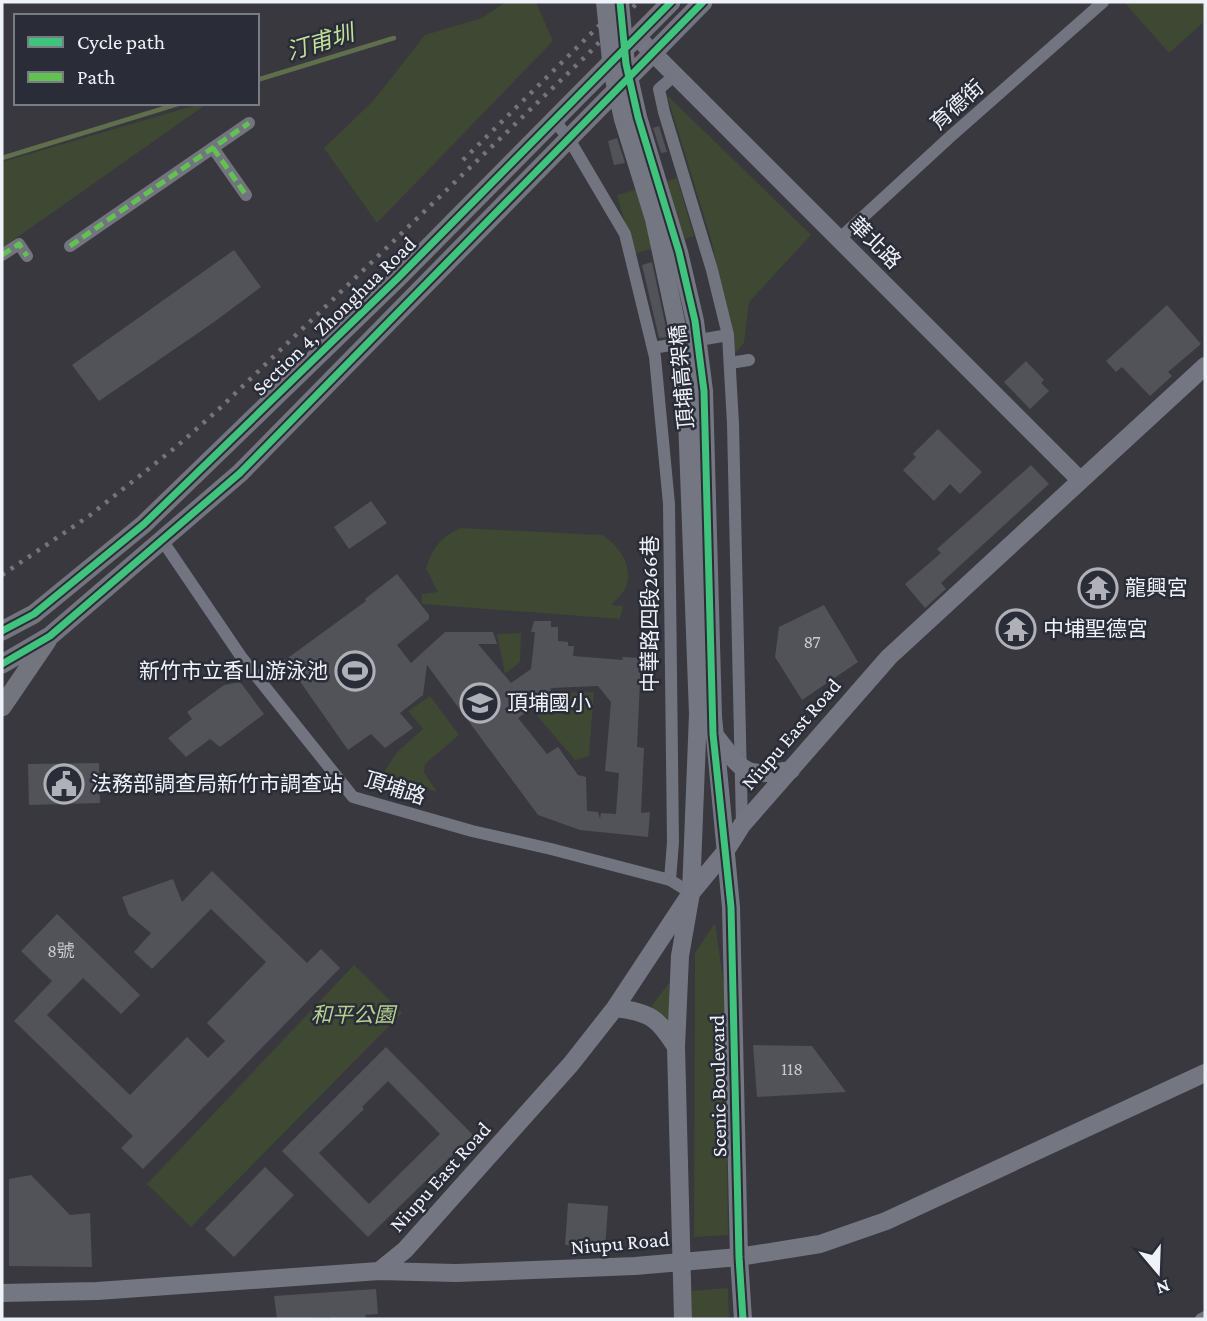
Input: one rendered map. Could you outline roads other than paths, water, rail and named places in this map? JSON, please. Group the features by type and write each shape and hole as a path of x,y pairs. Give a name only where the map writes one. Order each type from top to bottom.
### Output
{"main road":[{"name":"Section 4, Zhonghua Road","path":"2,631 34,614 144,524 388,288 671,2"},
{"name":"Section 4, Zhonghua Road","path":"2,664 50,636 240,473 702,2"},
{"path":"2,707 50,636"}],"street":[{"name":"頂埔高架橋","path":"606,2 612,70 623,120 654,219 685,364 708,722"},
{"name":"頂埔高架橋","path":"621,2 626,64 638,117 679,252 695,321 704,391 708,722"},
{"name":"育德街","path":"839,239 1102,2"},
{"name":"華北路","path":"637,37 655,52 1080,480"},
{"path":"675,75 659,89 661,101 712,270 727,335 730,363 743,768 742,825"},
{"name":"中華路四段266巷","path":"555,121 569,139 625,234 653,348 669,504 673,842 670,880"},
{"path":"70,246 249,123"},
{"path":"213,148 246,195"},
{"path":"2,256 19,244 27,256"},
{"path":"653,348 727,335"},
{"path":"730,363 749,360"},
{"name":"Niupu East Road","path":"379,1271 405,1250 571,1064 615,1009 691,893 725,852 742,825 888,657 1205,366"},
{"name":"頂埔路","path":"162,540 242,658 353,797 472,831 670,880 691,893"},
{"path":"708,722 743,768 751,774 763,775 791,770"},
{"name":"Scenic Boulevard","path":"708,722 731,907 739,1257 743,1319"},
{"name":"Scenic Boulevard","path":"683,1319 676,1047 680,956 691,893 708,722"},
{"path":"615,1009 639,1011 654,1017 664,1027 676,1047"},
{"name":"Niupu Road","path":"2,1293 97,1291 379,1271 560,1271 739,1257 820,1244 886,1221 1205,1073"}],"waterway":[{"name":"汀甫圳","path":"259,79 394,38"},
{"name":"汀甫圳","path":"2,158 174,105"}],"railway":[{"path":"463,160 623,2"},
{"path":"2,575 89,516 218,410 588,54 638,2"}],"place":[{"name":"龍興宮","path":"1098,588"},
{"name":"中埔聖德宮","path":"1016,629"},
{"name":"新竹市立香山游泳池","path":"355,671"},
{"name":"頂埔國小","path":"480,703"},
{"name":"法務部調查局新竹市調查站","path":"64,784"}],"park label":[{"name":"和平公園","path":"353,1015"}]}
